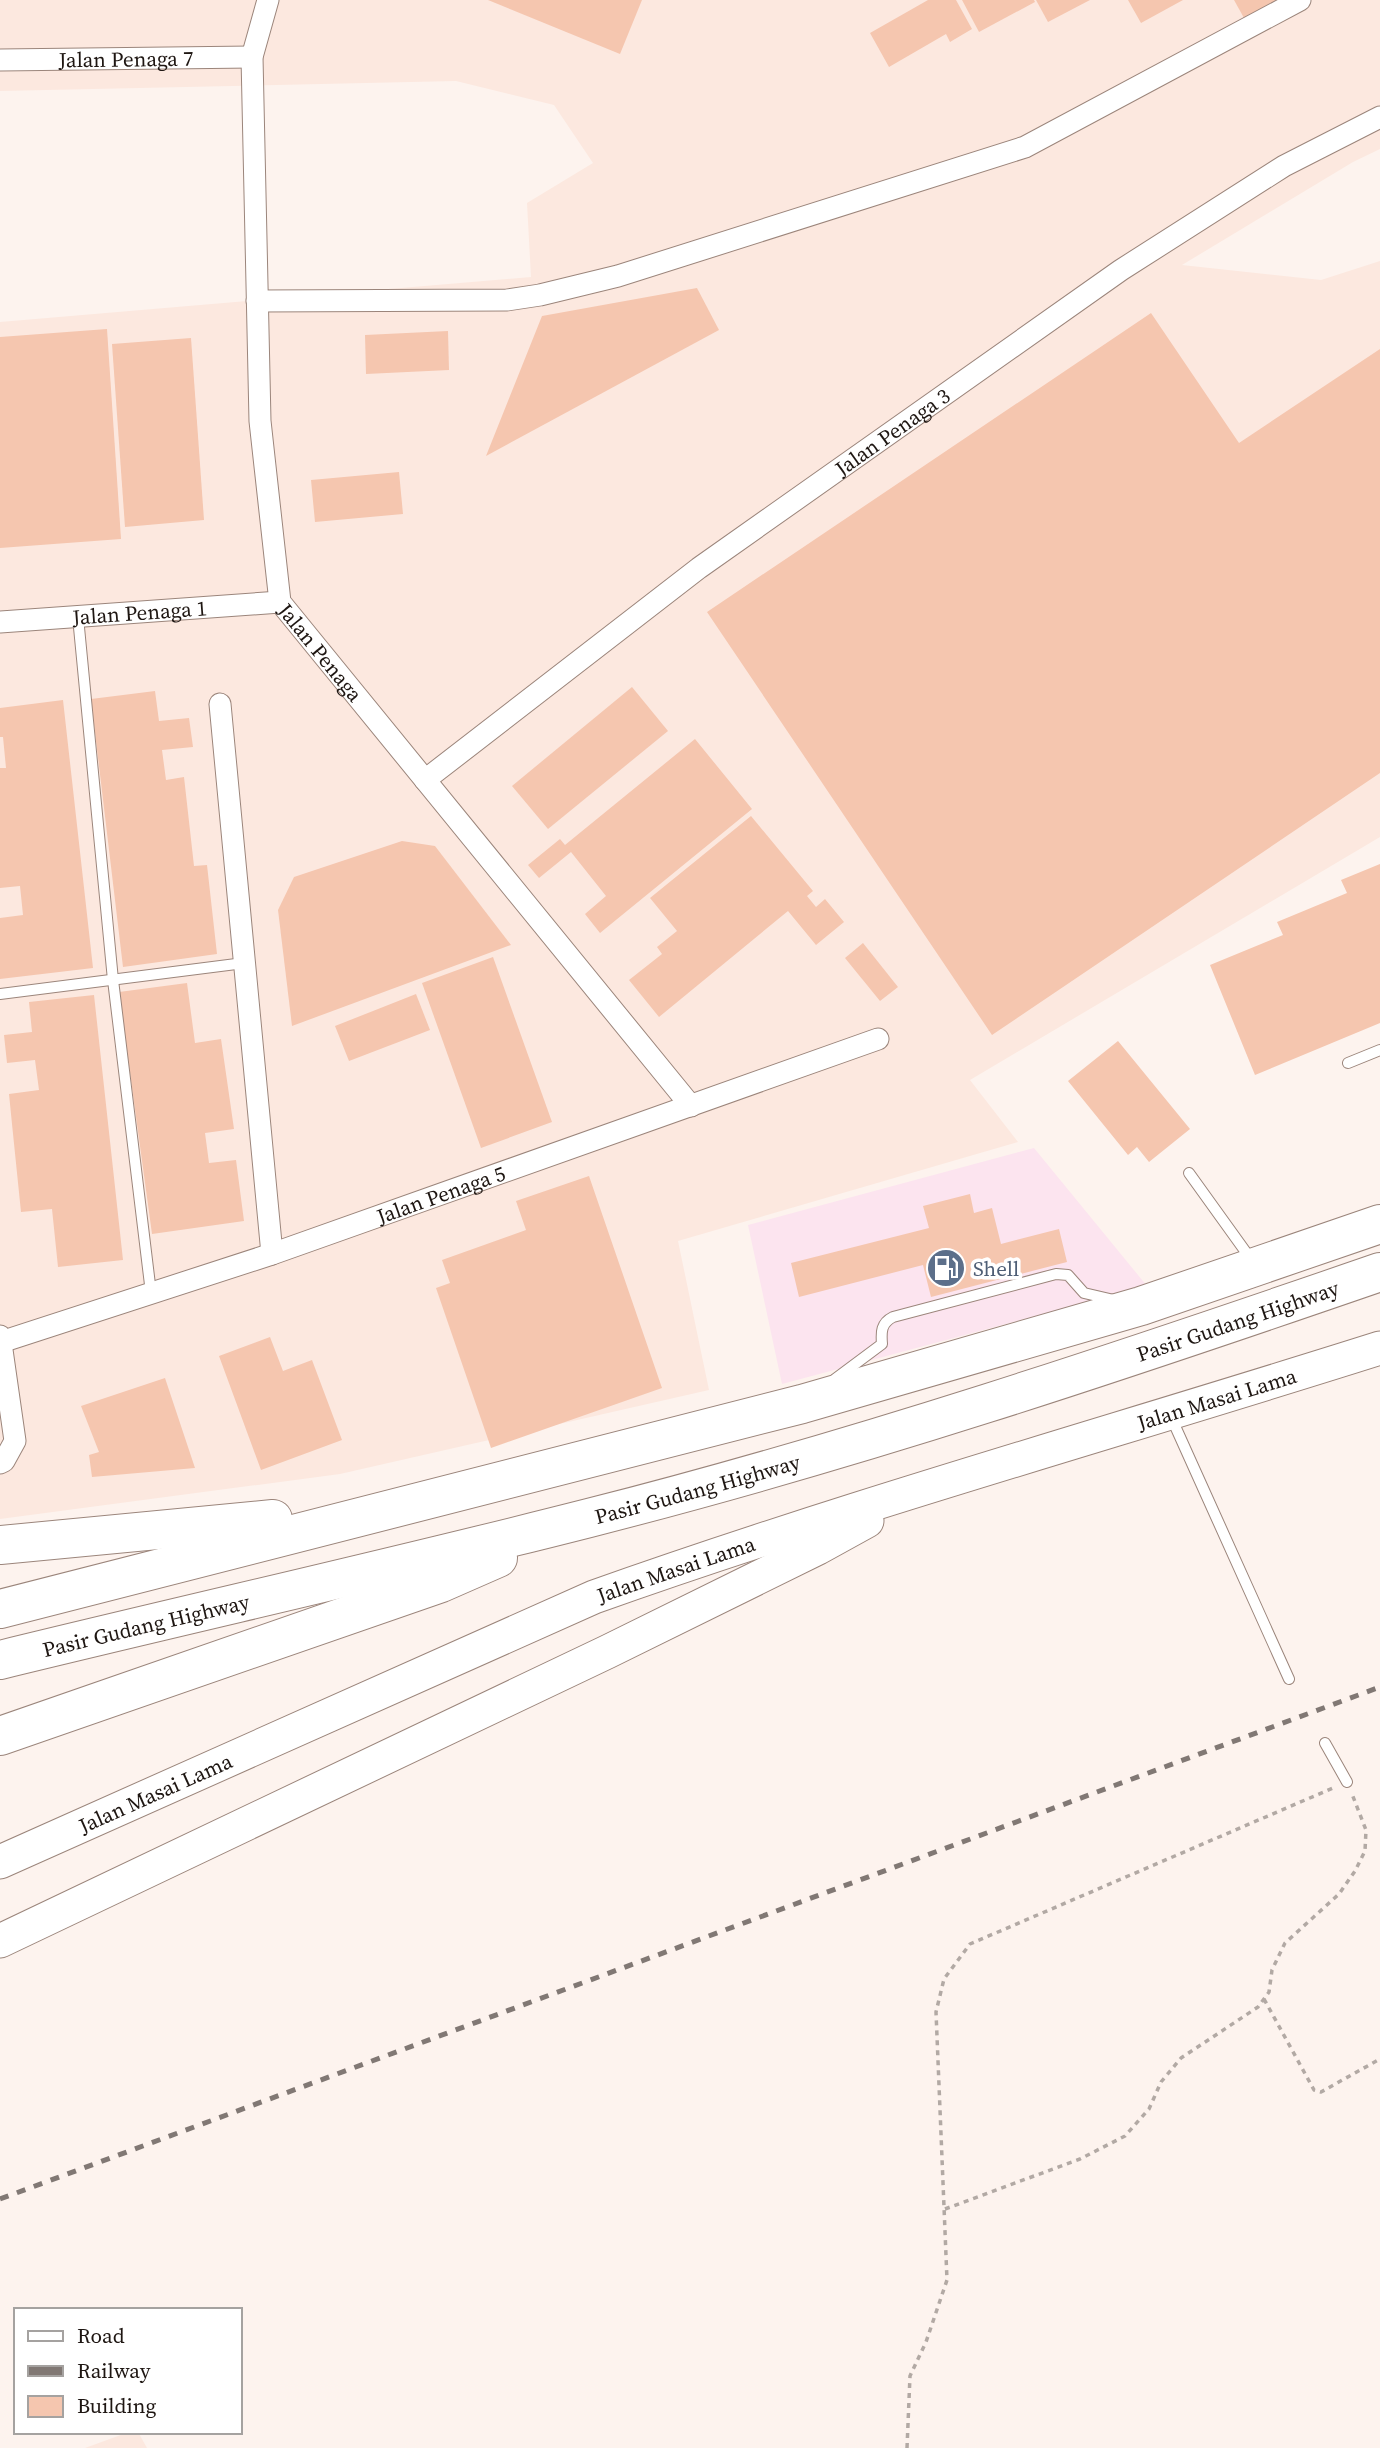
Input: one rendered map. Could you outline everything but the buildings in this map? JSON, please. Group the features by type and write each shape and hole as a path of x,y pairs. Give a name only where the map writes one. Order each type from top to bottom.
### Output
{"highway":[{"path":"0,1609 802,1404 1141,1306 1380,1224"},
{"name":"Pasir Gudang Highway","path":"0,1660 590,1518 923,1425 1380,1272"},
{"path":"0,1545 253,1522 444,1496"},
{"path":"0,1736 441,1583 590,1518"}],"main road":[{"name":"Jalan Masai Lama","path":"0,1862 594,1597 693,1562 927,1487 1170,1415 1380,1348"},
{"path":"0,1941 705,1604 818,1548 927,1487"},
{"path":"693,1562 710,1571 715,1580 714,1591 705,1604"}],"street":[{"name":"Jalan Penaga","path":"268,0 252,57 260,421 280,602 691,1106"},
{"path":"257,301 507,300 618,276 1025,147 1300,0"},
{"name":"Jalan Penaga 7","path":"0,60 252,57"},
{"name":"Jalan Penaga 3","path":"425,780 699,568 1121,270 1284,166 1380,117"},
{"name":"Jalan Penaga 1","path":"0,622 280,602"},
{"path":"220,704 272,1254"},
{"name":"Jalan Penaga 5","path":"1,1342 272,1254 878,1039"},
{"path":"0,1336 15,1441 2,1462"}],"lane":[{"path":"78,617 113,980 152,1293"},
{"path":"0,993 244,963"},
{"path":"1348,1063 1380,1050"},
{"path":"1189,1173 1256,1267"},
{"path":"802,1404 882,1344 881,1328 893,1317 1062,1273 1072,1279 1084,1293 1141,1306"},
{"path":"1170,1415 1289,1679"},
{"path":"1325,1743 1347,1782"}],"path":[{"path":"907,2448 910,2376 926,2342 947,2280 936,2012 944,1979 970,1944 1347,1782 1366,1830 1365,1851 1339,1894 1284,1942 1272,1970 1269,1992 1258,2007 1181,2058 1161,2082 1149,2109 1125,2136 1080,2159 945,2209"},
{"path":"1264,2000 1314,2090 1321,2092 1330,2088 1380,2059"}],"shaded area":[{"path":"0,0 1380,0 1380,149 1353,162 1182,265 1321,280 1380,261 1380,837 970,1080 1018,1142 678,1241 709,1390 340,1474 0,1519 0,322 531,277 527,203 593,163 554,105 456,81 0,91"},
{"path":"1034,1148 1147,1286 782,1384 748,1225"},
{"path":"124,2434 139,2434 147,2448 85,2448"}],"railway":[{"path":"0,2199 1380,1687"}],"place":[{"name":"Shell","path":"946,1268"}]}
